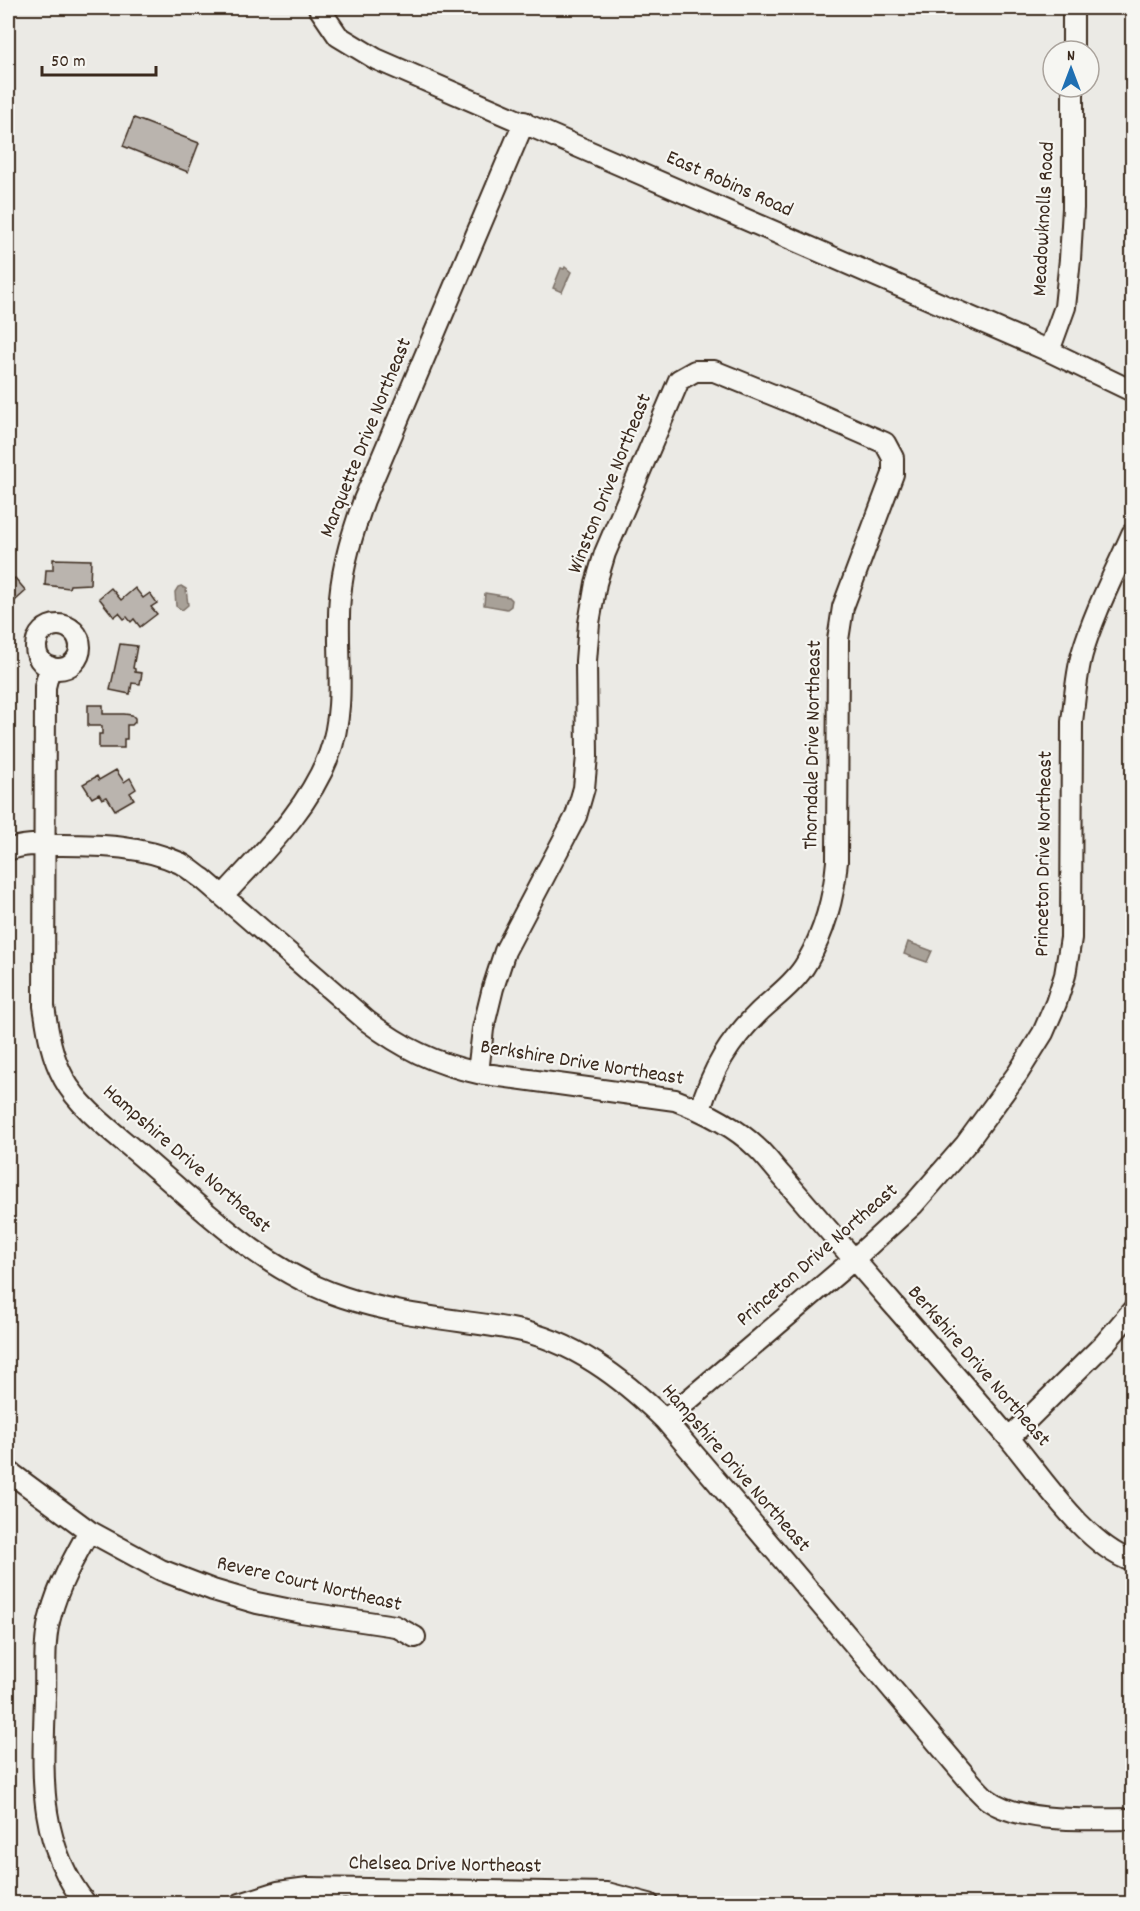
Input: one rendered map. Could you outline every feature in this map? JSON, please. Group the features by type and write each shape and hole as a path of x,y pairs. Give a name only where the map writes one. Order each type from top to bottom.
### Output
{"street":[{"name":"East Robins Road","path":"320,8 338,36 376,59 1049,351 1132,391"},
{"path":"1073,8 1073,39"},
{"name":"Meadowknolls Road","path":"1049,351 1065,307 1070,259 1073,208 1073,99"},
{"name":"Marquette Drive Northeast","path":"223,896 289,823 313,790 329,753 336,726 340,689 340,598 345,562 354,530 369,489 524,122"},
{"name":"Winston Drive Northeast","path":"478,1073 483,1029 505,951 576,816 584,788 587,756 586,661 589,623 596,583 605,553 679,380 695,370 714,370 798,405"},
{"name":"Thorndale Drive Northeast","path":"700,1110 708,1082 719,1061 737,1036 806,964 828,916 837,861 839,629 843,607 893,474 893,458 885,443 798,405"},
{"name":"Princeton Drive Northeast","path":"665,1420 853,1260 913,1205 966,1144 1018,1073 1042,1033 1056,1003 1065,975 1071,938 1072,722 1076,688 1082,656 1094,620 1128,559 1132,534"},
{"name":"Hampshire Drive Northeast","path":"50,667 45,687 44,1006 49,1045 65,1081 88,1110 240,1241 285,1271 341,1297 394,1312 514,1329 587,1356 618,1377 665,1420 988,1800 1012,1810 1047,1818 1132,1819"},
{"name":"Berkshire Drive Northeast","path":"12,844 96,845 125,848 158,855 181,864 223,896 367,1021 395,1042 452,1067 478,1073 675,1100 700,1110 729,1126 756,1146 1080,1524 1118,1556 1132,1561"},
{"path":"1008,1438 1106,1343 1132,1311"},
{"name":"Revere Court Northeast","path":"8,1472 89,1531 161,1570 213,1590 301,1612 395,1626 416,1637"},
{"path":"86,1904 70,1881 56,1852 48,1823 43,1785 46,1645 50,1617 61,1582 89,1531"},
{"name":"Chelsea Drive Northeast","path":"240,1904 278,1892 308,1888 607,1893 649,1904"}],"shaded area":[{"path":"565,267 571,272 562,292 553,288 561,268"},
{"path":"181,586 186,589 188,605 182,610 176,606 175,592"},
{"path":"485,593 509,597 512,600 511,606 507,609 484,605"},
{"path":"908,942 932,951 927,962 904,954"}],"building":[{"path":"1128,36 1132,36 1132,67 1128,67"},
{"path":"134,118 199,143 188,172 123,146"},
{"path":"1128,182 1132,182 1132,205 1128,205"},
{"path":"53,559 91,560 90,584 70,585 69,588 45,585 46,570 53,570"},
{"path":"15,578 26,591 8,607 8,583"},
{"path":"111,588 121,600 135,588 143,598 150,593 157,603 151,607 157,614 140,627 134,619 131,622 119,613 114,617 99,598"},
{"path":"120,644 137,646 133,668 135,672 142,673 140,684 132,683 130,694 110,690"},
{"path":"88,705 103,705 103,714 132,715 135,718 132,725 127,725 127,739 124,739 124,748 99,748 99,734 102,734 102,726 88,726"},
{"path":"116,770 124,782 130,778 136,789 130,793 134,799 115,810 107,797 102,799 99,794 92,798 83,784 97,776 99,780"}]}
